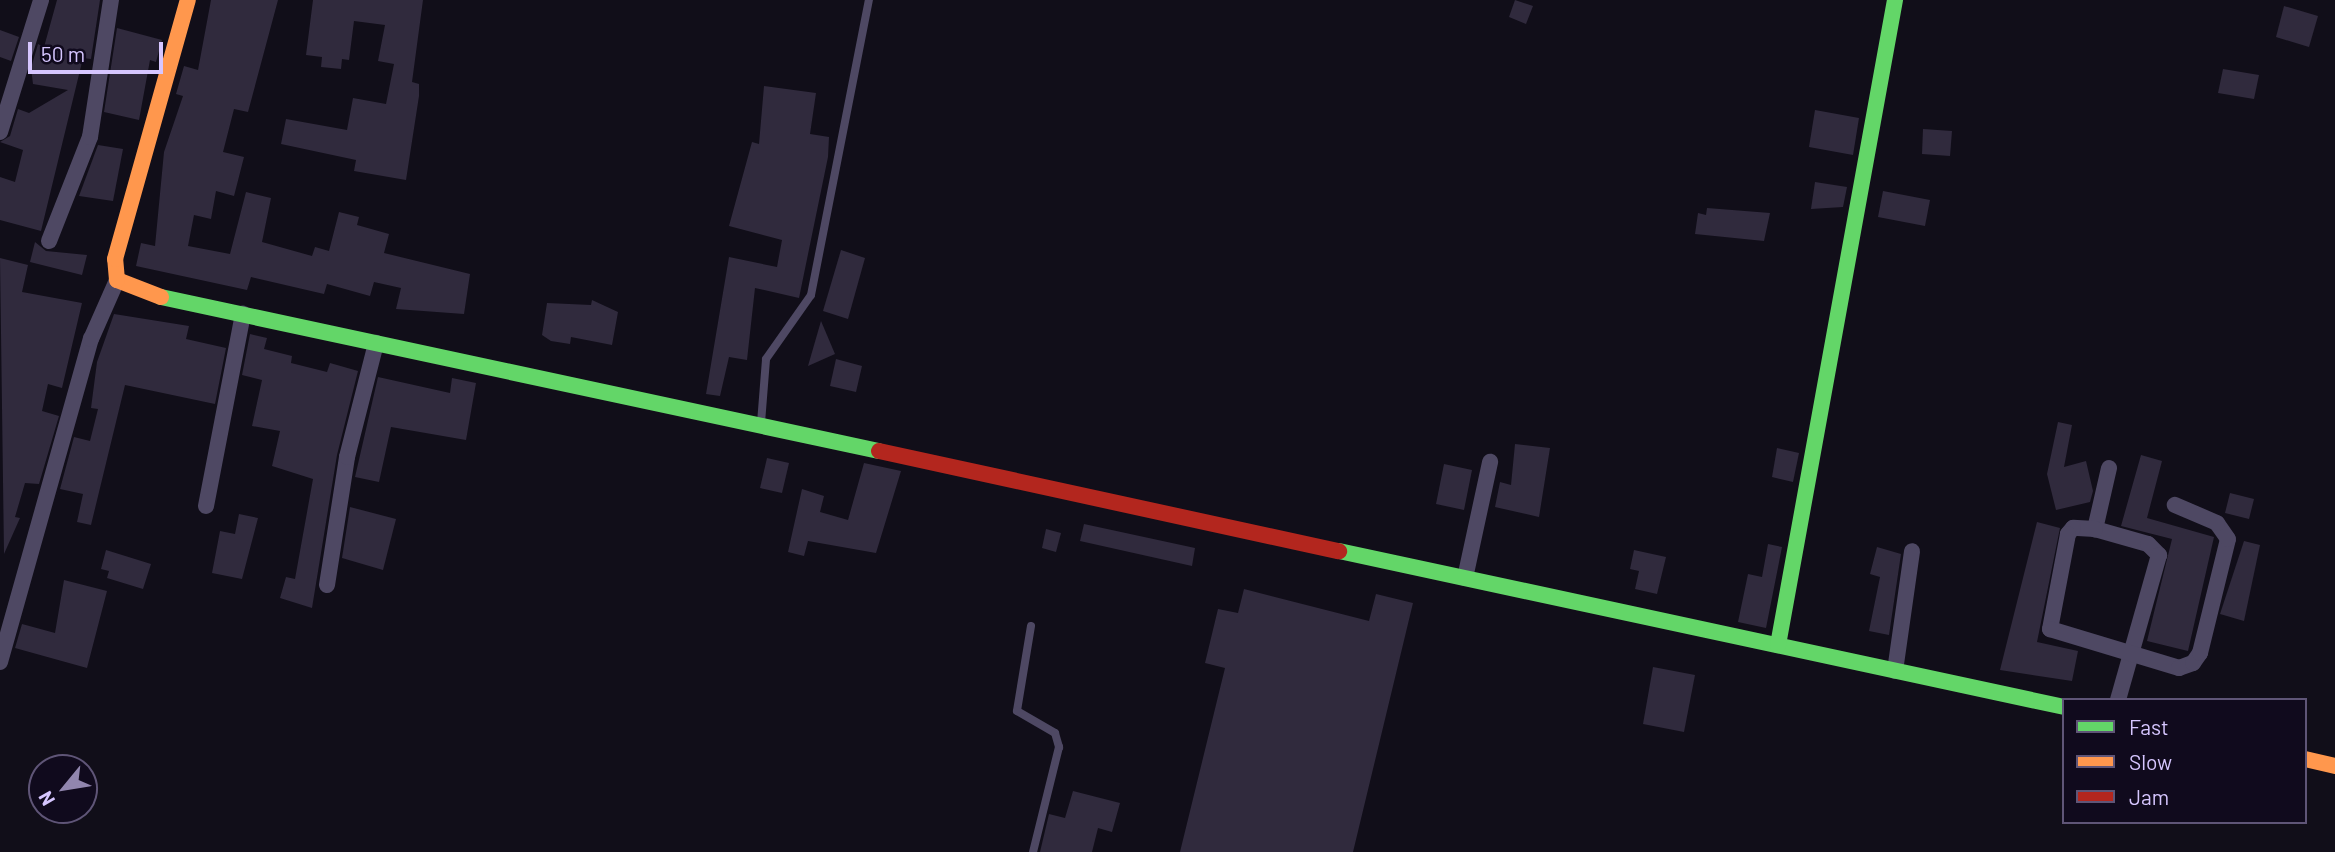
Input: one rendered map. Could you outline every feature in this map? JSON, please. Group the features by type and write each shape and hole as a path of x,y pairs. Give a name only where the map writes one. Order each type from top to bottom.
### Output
{"street":[{"path":"0,132 41,0"},
{"path":"49,241 90,137 111,0"},
{"path":"0,662 3,638 91,339 117,280 115,260 188,0"},
{"path":"1778,645 1895,0"},
{"path":"117,280 130,290 2062,707"},
{"path":"206,506 243,314"},
{"path":"327,585 347,457 376,343"},
{"path":"1465,578 1490,462"},
{"path":"2095,529 2109,468"},
{"path":"2118,698 2130,650 2159,555 2148,544 2095,529 2073,528 2068,534 2050,629 2130,650 2179,668 2200,653 2228,538 2217,523 2175,505"},
{"path":"1895,671 1912,551"},
{"path":"2307,760 2335,766"}],"lane":[{"path":"760,426 766,359 811,295 869,0"},
{"path":"1031,626 1017,711 1055,733 1059,747 1032,852"}],"building":[{"path":"57,0 100,0 91,59 83,58 41,231 0,220 0,177 15,182 23,150 0,142 10,136 18,109 29,113 68,90 33,84 31,68 38,44 44,47"},
{"path":"211,0 278,0 248,112 234,109 223,152 244,157 234,196 216,191 211,219 194,215 188,246 230,254 246,192 271,198 262,242 312,256 315,247 329,251 339,212 359,217 357,225 389,234 384,253 470,274 464,314 396,309 401,288 374,282 370,296 327,284 324,294 251,277 247,290 136,266 141,243 155,246 164,152 183,96 176,94 184,66 198,70"},
{"path":"313,0 423,0 412,82 419,84 419,96 406,180 354,171 356,160 281,144 286,119 347,130 353,98 386,104 394,64 378,61 385,25 354,21 349,60 342,59 341,69 321,67 322,57 306,55"},
{"path":"1515,0 1533,6 1526,24 1509,17"},
{"path":"2284,6 2318,16 2309,47 2276,37"},
{"path":"117,28 162,40 156,62 150,60 139,120 104,112"},
{"path":"0,30 19,37 11,61 0,57"},
{"path":"2223,69 2259,75 2254,99 2218,93"},
{"path":"764,86 816,93 810,134 829,137 828,157 799,298 755,288 747,360 729,357 720,396 706,394 729,257 777,267 782,240 729,226 752,142 759,144"},
{"path":"1815,110 1859,118 1853,155 1809,147"},
{"path":"1923,129 1952,131 1950,156 1922,154"},
{"path":"98,145 123,149 113,201 79,196"},
{"path":"1815,182 1847,187 1843,207 1811,209"},
{"path":"1883,191 1930,200 1925,226 1878,217"},
{"path":"1707,208 1770,213 1764,241 1695,234 1698,213 1706,215"},
{"path":"35,242 46,251 87,255 82,275 30,262"},
{"path":"841,250 865,258 848,319 823,311"},
{"path":"0,258 28,265 22,292 82,303 62,388 48,384 42,411 59,416 39,484 25,483 15,517 20,518 4,554"},
{"path":"592,300 618,312 612,345 571,337 570,344 551,341 542,335 547,303 591,305"},
{"path":"114,314 189,326 186,339 226,348 215,404 125,385 91,525 77,522 83,494 60,489 74,437 90,441 98,409 91,408 97,362"},
{"path":"821,321 835,354 808,366"},
{"path":"250,334 267,338 264,349 292,356 291,363 327,372 330,363 358,371 337,455 312,608 280,598 286,577 295,579 313,479 272,466 280,431 252,426 262,380 242,375"},
{"path":"836,359 862,366 856,392 830,386"},
{"path":"378,377 450,393 452,378 476,383 466,440 391,427 379,482 355,477"},
{"path":"2058,422 2072,425 2064,467 2086,461 2093,491 2090,502 2056,510 2047,474"},
{"path":"1515,444 1550,448 1539,517 1495,507 1500,482 1511,485"},
{"path":"1777,448 1799,453 1793,482 1772,477"},
{"path":"2141,455 2162,461 2147,518 2214,537 2188,651 2147,641 2172,539 2121,526"},
{"path":"767,458 789,463 782,493 760,488"},
{"path":"864,463 901,471 876,553 808,541 804,556 788,552 802,489 824,496 820,512 848,520"},
{"path":"1444,464 1472,470 1464,510 1436,504"},
{"path":"2230,493 2254,499 2249,519 2225,513"},
{"path":"350,507 396,519 383,570 342,558"},
{"path":"239,514 258,518 242,579 212,573 220,531 235,534"},
{"path":"2037,522 2060,528 2037,642 2078,651 2072,681 2000,670"},
{"path":"1084,524 1195,548 1192,566 1080,541"},
{"path":"1046,529 1061,533 1056,552 1042,548"},
{"path":"2244,541 2260,545 2244,621 2220,614"},
{"path":"1768,544 1782,547 1766,628 1738,622 1748,574 1762,577"},
{"path":"1877,547 1901,554 1889,635 1869,631 1880,577 1870,574"},
{"path":"106,550 151,564 143,589 107,578 109,571 101,569"},
{"path":"1634,550 1666,557 1657,594 1635,589 1639,571 1630,569"},
{"path":"64,580 107,591 87,668 15,648 22,624 55,633"},
{"path":"1244,589 1369,621 1376,594 1413,603 1353,852 1180,852 1225,668 1205,663 1218,609 1238,613"},
{"path":"1653,667 1695,675 1684,732 1643,724"},
{"path":"1073,791 1120,803 1112,832 1098,828 1092,852 1040,852 1049,814 1065,818"}],"traffic: fast":[{"path":"1778,645 1895,0"},
{"path":"161,297 879,451"},
{"path":"1339,551 2062,707"}],"traffic: slow":[{"path":"161,297 117,280 115,259 188,0"},
{"path":"2307,759 2335,766"}],"traffic: jam":[{"path":"879,451 1339,551"}]}
